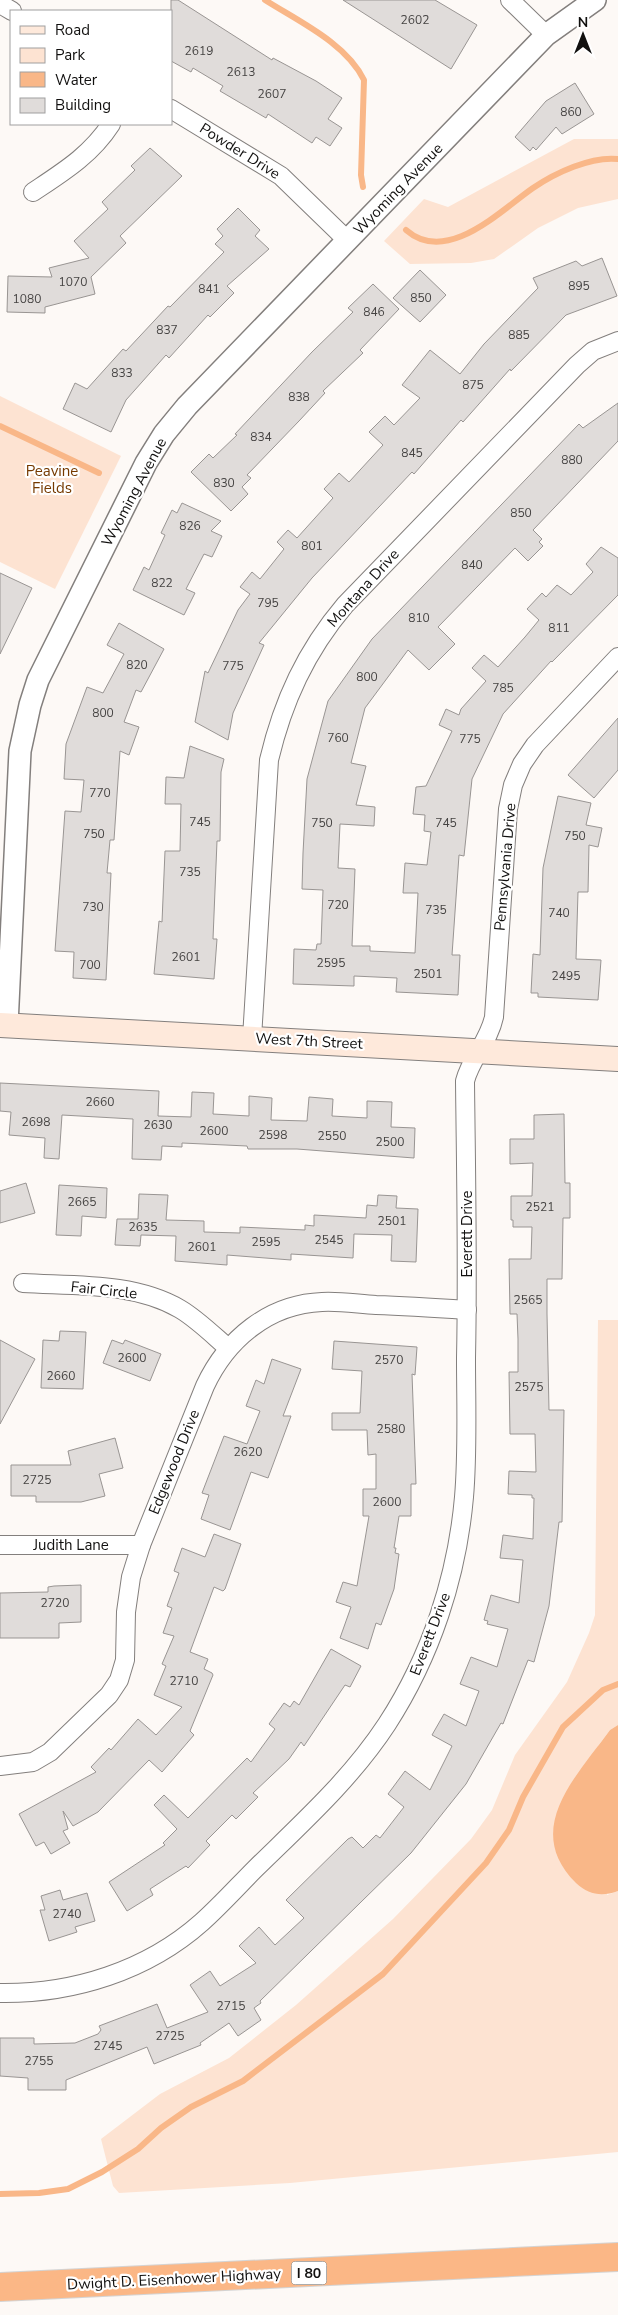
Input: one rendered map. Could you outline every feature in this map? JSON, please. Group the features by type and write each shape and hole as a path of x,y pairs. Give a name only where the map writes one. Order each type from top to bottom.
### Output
{"highway":[{"name":"Dwight D. Eisenhower Highway","path":"0,2287 618,2257"}],"main road":[{"name":"West 7th Street","path":"3,1025 618,1059"}],"street":[{"path":"510,0 546,35"},
{"name":"Wyoming Avenue","path":"3,1025 20,751 30,705 38,680 142,471 164,434 187,406 546,35 595,0"},
{"name":"Powder Drive","path":"172,110 281,176 348,241"},
{"path":"34,192 84,157 100,141 110,125"},
{"name":"Montana Drive","path":"252,1038 269,760 276,733 297,675 328,625 352,598 577,365 593,351 618,341"},
{"name":"Pennsylvania Drive","path":"479,1051 492,1030 494,1017 505,833 513,785 522,764 535,745 618,657"},
{"name":"Everett Drive","path":"0,1993 26,1993 62,1989 98,1980 133,1966 168,1947 201,1923 324,1801 360,1761 386,1724 411,1682 430,1641 446,1594 458,1545 464,1495 467,1310 466,1081 468,1070 479,1051"},
{"name":"Fair Circle","path":"23,1283 128,1290 156,1297 181,1309 228,1348"},
{"name":"Edgewood Drive","path":"0,1766 15,1766 33,1762 50,1752 109,1695 119,1680 125,1660 126,1612 131,1577 141,1545 205,1386 213,1369 228,1348 250,1327 273,1314 297,1305 322,1302 467,1310"},
{"name":"Judith Lane","path":"0,1545 141,1545"}],"green space":[{"path":"574,139 618,139 618,199 578,208 538,228 494,259 471,263 410,264 384,241 424,199 448,207"},
{"name":"Peavine Fields","path":"0,396 121,456 55,589 0,562"},
{"path":"598,1320 618,1320 618,1725 610,1730 598,1746 607,1895 618,1891 618,2152 290,2183 119,2193 113,2186 101,2139 160,2094 229,2058 296,2005 393,1919 471,1839 492,1810 515,1755 567,1682 595,1615"}],"water":[{"path":"618,1725 618,1891 596,1894 576,1883 561,1863 554,1843 554,1823 560,1804 570,1785 610,1730"}],"building":[{"path":"171,0 178,0 272,60 273,58 316,81 342,98 328,119 342,128 330,146 316,137 312,143 268,114 266,118 220,91 223,86 193,68 191,72 172,62"},
{"path":"343,0 435,0 477,25 451,69"},
{"path":"575,83 594,114 562,134 556,127 536,150 533,147 530,151 515,137 546,101"},
{"path":"150,148 182,176 120,236 126,243 91,277 95,294 45,307 45,313 7,312 8,276 52,277 49,268 89,258 74,241 108,209 102,202 135,170 131,166"},
{"path":"238,208 260,230 255,236 269,249 227,286 234,293 210,317 208,315 169,358 166,355 126,400 111,432 63,409 75,383 87,389 123,349 126,351 168,306 170,307 224,252 215,244 223,236 217,229"},
{"path":"602,258 617,296 566,315 511,371 510,369 463,422 461,420 414,474 412,472 312,578 259,643 264,645 233,713 228,740 195,722 205,671 208,673 238,610 250,594 240,587 252,572 260,579 284,549 277,542 288,530 297,538 333,498 324,489 339,473 349,482 383,445 369,432 385,416 394,425 420,398 402,385 430,350 460,374 484,344 538,288 533,278 576,261 582,266"},
{"path":"420,270 446,295 420,322 393,298"},
{"path":"373,284 399,309 360,350 363,353 323,391 325,393 247,475 251,478 242,487 248,494 231,511 191,472 209,454 213,458 237,435 235,434 312,352 353,312 348,308"},
{"path":"618,403 618,441 533,530 542,539 539,542 543,546 528,561 515,548 438,627 455,644 429,670 408,650 365,708 351,763 366,766 356,805 375,807 374,826 340,824 338,868 355,869 352,946 370,946 370,951 415,953 418,893 403,893 405,863 427,865 431,832 424,831 425,815 413,814 416,787 426,786 452,731 439,725 446,709 459,715 461,709 486,681 472,668 484,655 498,667 525,637 539,620 527,609 542,593 546,597 557,585 571,595 593,572 586,564 601,547 618,558 618,595 551,661 503,714 472,779 464,856 459,855 452,955 460,955 458,995 396,992 397,978 354,976 354,986 293,984 294,949 316,950 317,944 321,944 323,890 302,889 303,853 307,779 328,701 372,639 579,424 583,428"},
{"path":"182,503 221,521 211,531 222,536 212,557 204,554 186,589 195,593 184,615 133,590 144,567 149,570 165,535 161,533 172,510 177,513"},
{"path":"0,573 32,588 0,654"},
{"path":"119,623 164,649 141,692 136,690 124,722 139,727 129,755 120,751 114,840 110,840 107,873 111,873 106,980 73,978 74,952 55,951 65,811 81,812 84,780 64,779 66,744 87,687 103,693 124,654 107,645"},
{"path":"618,718 618,770 594,798 568,775"},
{"path":"190,746 224,759 221,772 220,841 217,841 213,939 217,939 214,979 154,974 159,921 162,922 165,851 180,851 181,804 165,804 166,777 184,778"},
{"path":"558,796 591,803 586,825 602,828 598,847 589,845 588,892 578,892 576,959 601,960 598,1000 538,997 538,993 531,993 533,954 540,955 543,868"},
{"path":"0,1083 159,1091 158,1116 191,1117 192,1092 214,1093 213,1114 249,1116 249,1096 272,1098 271,1120 307,1121 309,1097 333,1099 332,1116 367,1118 367,1101 392,1102 391,1127 415,1128 414,1158 297,1149 248,1149 247,1146 182,1143 182,1147 162,1146 161,1160 132,1159 133,1119 62,1115 59,1159 44,1158 45,1138 9,1135 11,1112 0,1111"},
{"path":"564,1114 565,1183 570,1183 570,1218 563,1218 562,1279 547,1279 549,1410 564,1410 562,1522 559,1522 549,1606 534,1662 528,1660 503,1724 501,1723 466,1784 411,1853 254,2008 261,2020 238,2036 229,2023 200,2043 201,2045 154,2064 147,2047 66,2080 66,2090 28,2090 28,2078 0,2076 0,2038 34,2038 34,2044 75,2043 98,2034 101,2030 99,2026 157,2004 167,2028 208,2012 190,1985 210,1971 220,1986 256,1963 239,1946 259,1927 275,1945 304,1918 286,1900 348,1839 352,1837 363,1848 376,1835 380,1838 404,1807 388,1794 405,1771 430,1790 452,1746 432,1735 444,1714 466,1726 479,1691 460,1684 471,1657 497,1667 508,1629 487,1624 488,1621 484,1620 491,1595 519,1603 523,1560 500,1558 503,1535 533,1539 534,1498 532,1498 532,1495 508,1494 509,1471 536,1472 535,1434 510,1434 509,1372 518,1372 518,1339 517,1314 510,1314 509,1259 531,1259 532,1227 513,1227 513,1220 511,1220 511,1196 532,1196 533,1163 510,1164 510,1139 534,1139 534,1115"},
{"path":"26,1183 35,1213 0,1223 0,1191"},
{"path":"59,1185 107,1188 106,1218 82,1216 81,1236 56,1235"},
{"path":"139,1194 168,1195 166,1220 204,1221 204,1232 240,1233 240,1227 305,1230 305,1225 314,1226 314,1215 366,1218 367,1205 377,1206 378,1195 397,1196 396,1208 418,1209 416,1262 391,1261 392,1235 354,1234 353,1258 291,1254 291,1260 227,1255 227,1265 175,1261 176,1236 141,1235 140,1246 115,1245 117,1219 138,1219"},
{"path":"60,1331 86,1332 83,1389 41,1388 43,1340 59,1341"},
{"path":"0,1340 35,1359 0,1424"},
{"path":"112,1340 123,1344 125,1340 161,1354 150,1381 103,1363"},
{"path":"334,1341 417,1347 415,1375 412,1374 416,1484 411,1484 411,1516 399,1516 394,1548 396,1548 395,1553 399,1554 394,1589 381,1625 376,1623 368,1649 340,1638 351,1607 336,1602 343,1582 357,1586 369,1516 363,1516 363,1489 376,1489 376,1454 368,1455 367,1430 332,1430 332,1413 360,1413 362,1371 332,1369"},
{"path":"272,1359 301,1369 283,1416 291,1416 268,1478 251,1472 230,1530 201,1519 209,1495 202,1493 224,1436 247,1444 260,1411 246,1406 256,1380 264,1384"},
{"path":"115,1438 123,1468 99,1474 105,1496 81,1502 36,1502 36,1496 11,1496 11,1465 71,1465 68,1451"},
{"path":"214,1534 241,1544 225,1589 223,1591 214,1587 190,1652 208,1659 204,1669 213,1675 190,1731 194,1735 162,1772 149,1760 98,1812 73,1826 63,1811 68,1829 63,1831 70,1843 51,1854 44,1842 36,1846 19,1814 96,1772 91,1767 109,1748 111,1750 138,1719 156,1735 182,1707 154,1695 166,1666 162,1664 174,1636 163,1633 172,1608 167,1606 179,1573 174,1571 182,1548 205,1557"},
{"path":"81,1585 81,1622 59,1623 59,1638 0,1638 0,1593 48,1592 48,1587"},
{"path":"331,1649 361,1666 350,1687 345,1685 304,1746 301,1742 289,1759 253,1793 258,1797 236,1819 232,1815 206,1841 210,1845 188,1868 186,1866 150,1889 153,1895 127,1911 109,1882 165,1845 163,1843 177,1829 154,1805 164,1795 188,1818 247,1758 251,1762 275,1729 269,1724 284,1703 290,1707 294,1701 299,1705"},
{"path":"60,1890 63,1900 87,1893 95,1921 75,1927 77,1932 49,1941 40,1910 45,1910 41,1896"}],"waterway":[{"path":"265,0 333,44 346,55 364,80 361,175 363,187"},
{"path":"406,230 422,239 439,242 456,238 473,231 533,188 562,171 596,160 618,159"},
{"path":"0,426 99,473"},
{"path":"0,2194 39,2193 68,2189 102,2172 138,2149 161,2128 191,2107 243,2081 383,1974 486,1863 509,1830 523,1797 563,1727 603,1690 618,1684"}]}
